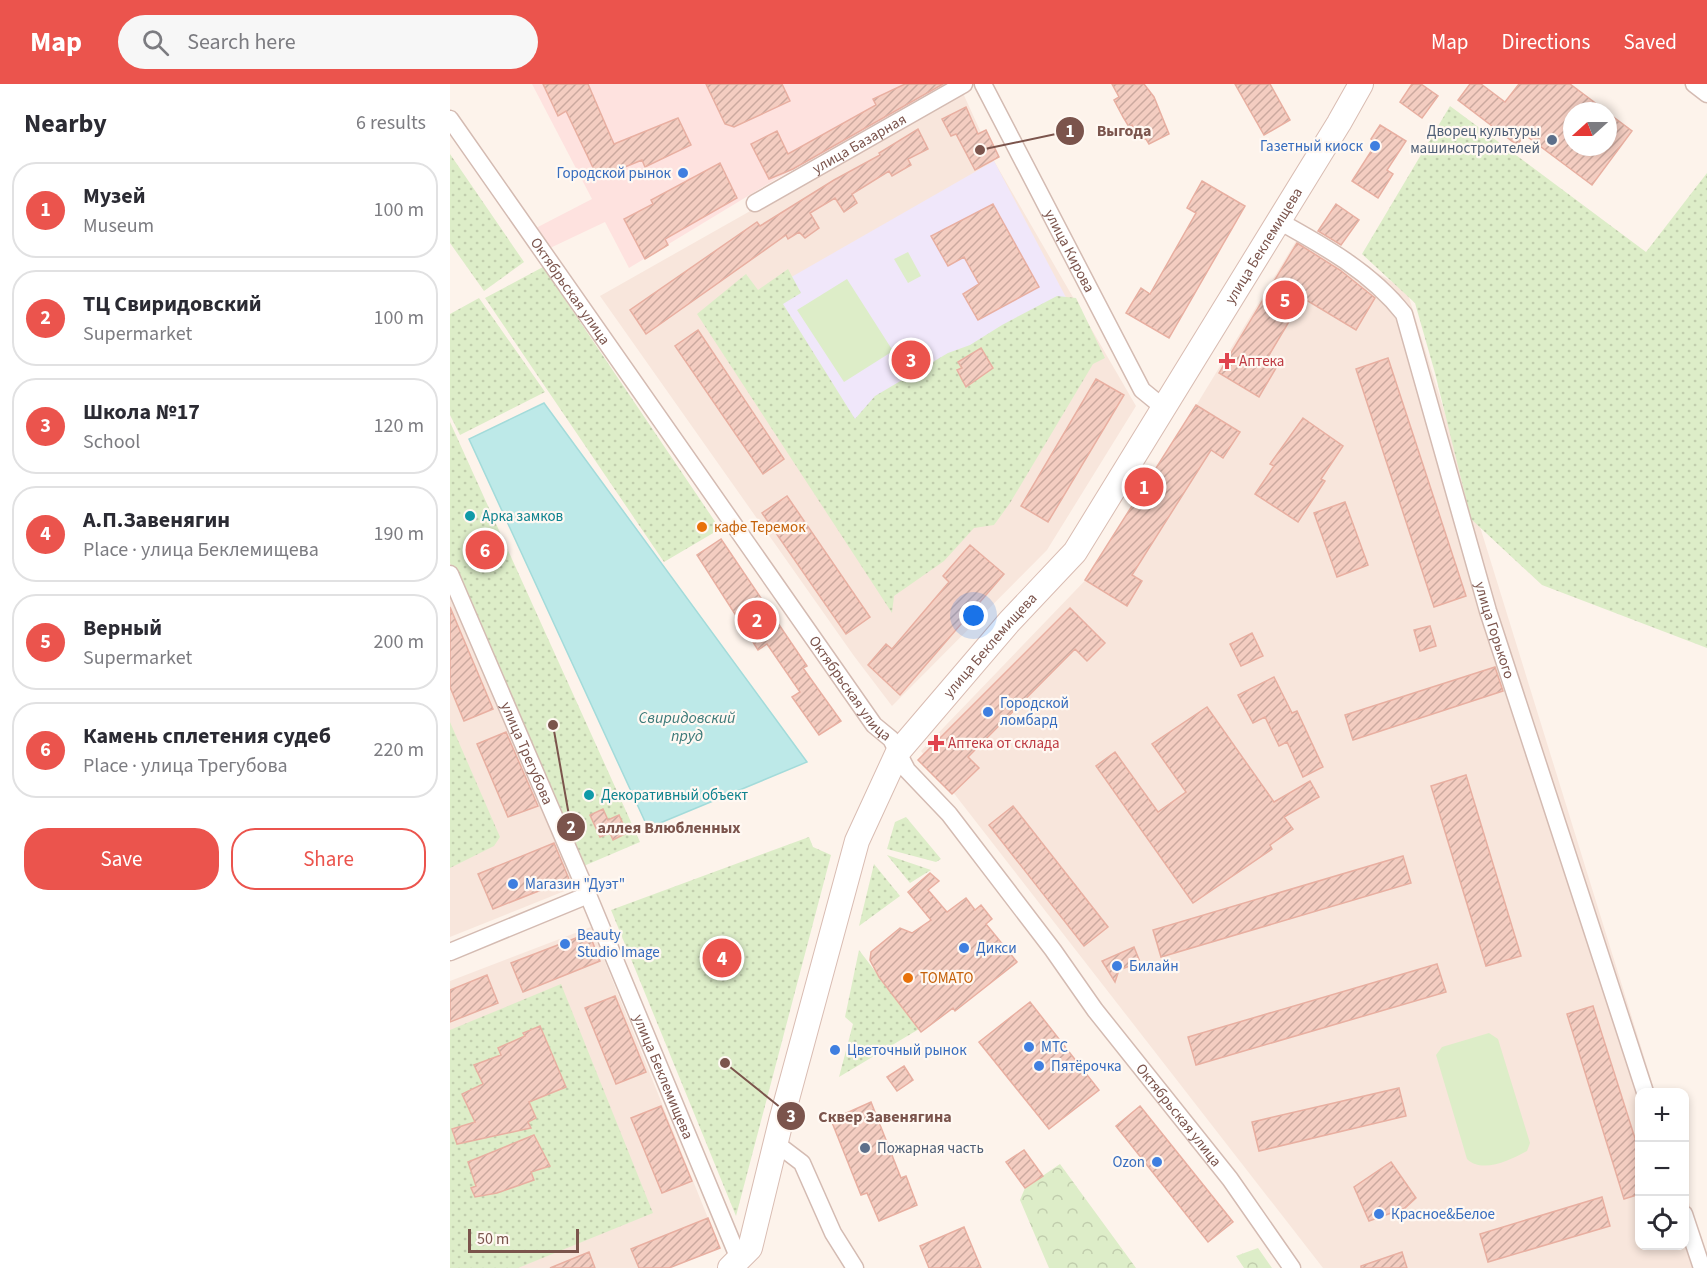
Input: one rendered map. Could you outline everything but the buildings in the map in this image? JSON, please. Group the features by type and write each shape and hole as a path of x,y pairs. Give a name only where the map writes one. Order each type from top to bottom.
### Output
{"main road":[{"name":"улица Беклемищева","path":"735,1264 750,1248 857,841 898,753 1009,622 1075,552 1361,84"}],"street":[{"name":"улица Базарная","path":"755,203 964,84"},
{"name":"улица Кирова","path":"983,84 1142,390 1164,408"},
{"path":"1694,84 1707,94"},
{"name":"Октябрьская улица","path":"450,119 874,725 891,739 906,770 949,814 1053,950 1095,1010 1230,1179 1292,1268"},
{"name":"улица Горького","path":"1277,220 1361,270 1388,293 1404,314 1488,612 1644,1088"},
{"name":"улица Трегубова","path":"450,574 588,895"},
{"path":"450,952 588,895"},
{"name":"улица Беклемищева","path":"588,895 735,1264"},
{"path":"777,1144 802,1162 833,1233 855,1268"},
{"path":"1689,1229 1702,1268"}],"shaded area":[{"name":"Городской рынок","path":"532,84 950,84 776,179 629,268 605,222 548,249 534,229 592,199"},
{"path":"962,91 994,161 1136,406 1047,550 892,706 854,656 600,296"},
{"path":"994,161 1070,305 883,481 767,291"},
{"path":"1304,228 1407,291 1654,1088 1635,1088 1635,1250 1689,1250 1689,1202 1707,1268 1323,1268 921,751 1098,567"},
{"path":"450,586 577,886 450,937"},
{"path":"591,927 720,1248 669,1268 450,1268 450,981"}],"green space":[{"path":"1450,106 1646,252 1707,173 1707,648 1542,585 1471,519 1415,303 1362,254"},
{"path":"450,154 524,262 484,291 450,243"},
{"path":"908,252 921,276 908,283 894,259"},
{"path":"543,267 720,529 664,562 485,298"},
{"path":"788,269 801,293 783,304 855,419 875,396 948,353 970,345 1057,296 1076,298 1105,358 1093,364 1010,503 994,525 974,528 944,561 894,596 892,613 697,314 746,274 758,290"},
{"path":"847,279 893,351 844,382 797,310"},
{"path":"479,298 545,392 460,435 450,415 450,314"},
{"path":"450,422 640,842 579,868 450,563"},
{"path":"450,722 500,837 494,846 450,868"},
{"path":"906,817 941,859 936,862 887,849 895,822"},
{"path":"809,837 813,847 831,855 736,1216 611,910"},
{"path":"887,855 931,870 910,883"},
{"path":"874,864 900,896 859,926"},
{"path":"859,950 919,1029 839,1077 853,1024 845,1017"},
{"path":"561,984 653,1213 518,1268 450,1268 450,1030"},
{"path":"1489,1033 1498,1039 1530,1143 1527,1151 1513,1158 1497,1164 1480,1165 1467,1159 1436,1055 1442,1047"},
{"path":"1060,1164 1136,1268 1049,1268 1020,1200 1025,1188"},
{"path":"1258,1248 1272,1268 1244,1268 1236,1256"}],"water":[{"name":"Свиридовский пруд","path":"544,403 807,762 648,828 469,439"}],"place":[{"name":"Дворец культуры машиностроителей","path":"1552,140"},
{"name":"Газетный киоск","path":"1375,146"},
{"name":"Выгода","path":"980,150"},
{"name":"Городской рынок","path":"683,173"},
{"name":"Верный","path":"1285,300"},
{"name":"Школа №17","path":"911,360"},
{"name":"Аптека","path":"1227,361"},
{"name":"Музей","path":"1144,487"},
{"name":"Арка замков","path":"470,516"},
{"name":"кафе Теремок","path":"702,527"},
{"name":"Камень сплетения судеб","path":"485,550"},
{"name":"ТЦ Свиридовский","path":"757,620"},
{"name":"Городской ломбард","path":"988,712"},
{"name":"аллея Влюбленных","path":"553,725"},
{"name":"Аптека от склада","path":"936,743"},
{"name":"Декоративный объект","path":"589,795"},
{"name":"Магазин \"Дуэт\"","path":"513,884"},
{"name":"Beauty Studio Image","path":"565,944"},
{"name":"Дикси","path":"964,948"},
{"name":"А.П.Завенягин","path":"722,958"},
{"name":"Билайн","path":"1117,966"},
{"name":"ТОМАТО","path":"908,978"},
{"name":"МТС","path":"1029,1047"},
{"name":"Цветочный рынок","path":"835,1050"},
{"name":"Сквер Завенягина","path":"725,1063"},
{"name":"Пятёрочка","path":"1039,1066"},
{"name":"Пожарная часть","path":"865,1148"},
{"name":"Ozon","path":"1157,1162"},
{"name":"Красное&Белое","path":"1379,1214"}]}
